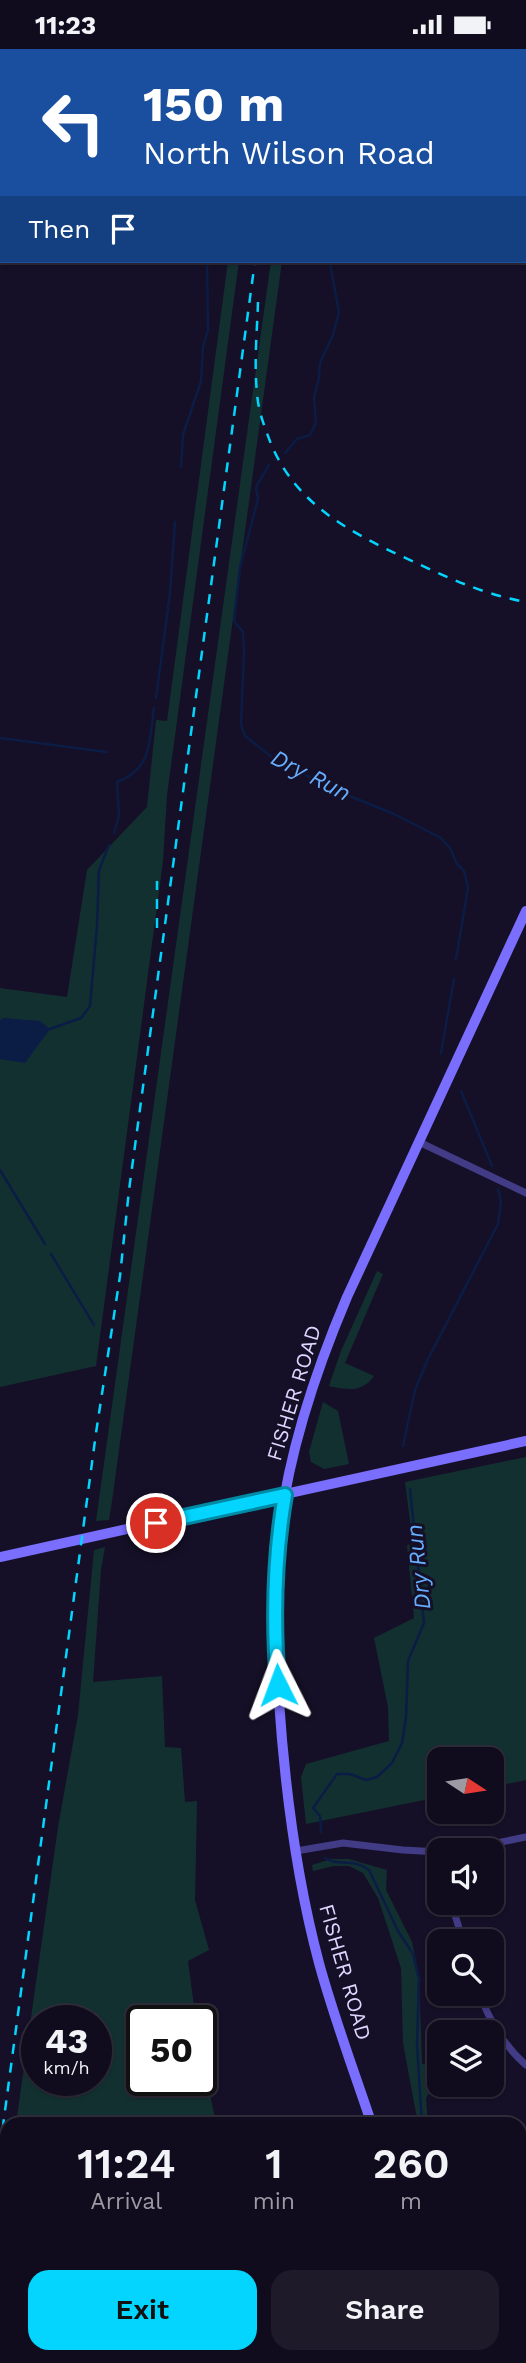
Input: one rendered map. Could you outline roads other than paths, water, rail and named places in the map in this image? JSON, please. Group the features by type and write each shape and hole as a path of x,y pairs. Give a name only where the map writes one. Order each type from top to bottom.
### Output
{"main road":[{"name":"FISHER ROAD","path":"370,2117 319,1962 296,1851 285,1777 276,1664 277,1555 285,1495 306,1409 327,1343 526,911"},
{"path":"0,1557 526,1441"}],"street":[{"path":"419,1142 526,1193"},
{"path":"504,1841 526,1837"},
{"path":"296,1851 343,1843 427,1851"},
{"path":"485,2006 494,2026 518,2059 526,2065"}],"water":[{"path":"0,1020 40,1021 50,1029 25,1063 0,1059"}],"waterway":[{"path":"181,467 183,435 201,381 203,347 208,330 207,263"},
{"name":"Dry Run","path":"285,453 297,439 310,435 316,423 314,397 320,363 333,335 339,312 331,263"},
{"name":"Dry Run","path":"269,465 256,487 258,499 240,567 234,621 243,632 241,725 245,736 277,761 441,838 464,871 468,888 456,959"},
{"path":"156,698 170,593 175,522"},
{"path":"114,833 119,816 117,782 129,776 143,761 150,742 154,708"},
{"path":"0,738 107,752"},
{"path":"50,1029 81,1018 90,1006 99,870 109,845"},
{"name":"Dry Run","path":"441,1053 454,979"},
{"name":"Dry Run","path":"461,1091 492,1166"},
{"path":"0,1170 45,1244"},
{"name":"Dry Run","path":"403,1446 415,1390 427,1361 498,1224 501,1201 498,1189"},
{"path":"51,1254 94,1325"},
{"name":"Dry Run","path":"321,1832 320,1816 313,1808 337,1774 350,1774 366,1780 377,1777 392,1763 402,1743 408,1661 424,1623 410,1489"},
{"name":"Dry Run","path":"325,1858 357,1864 369,1870 398,1931 413,1954 419,1979 417,2044 422,2117"}],"railway":[{"path":"4,2117 96,1433 120,1276 129,1190 255,263"},
{"path":"258,302 256,370 259,406 271,444 294,483 325,512 361,536 462,583 526,602"},
{"path":"157,881 157,928"}]}
